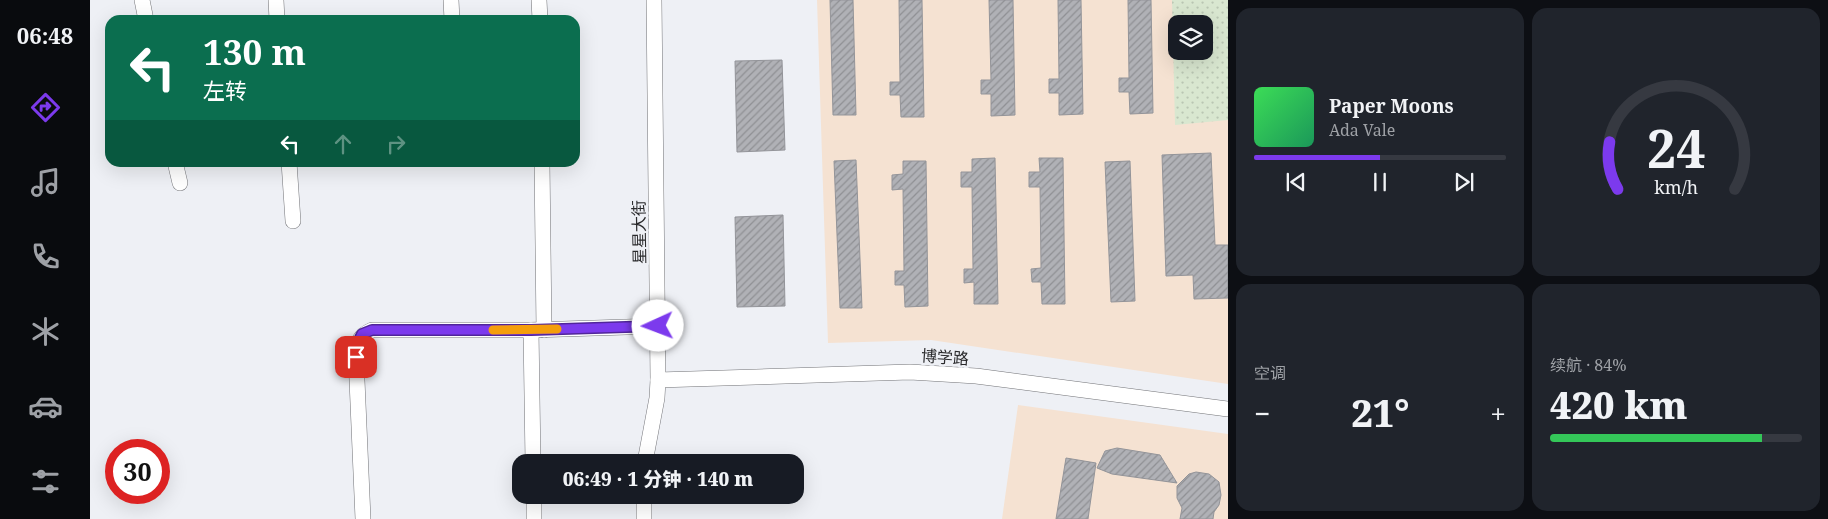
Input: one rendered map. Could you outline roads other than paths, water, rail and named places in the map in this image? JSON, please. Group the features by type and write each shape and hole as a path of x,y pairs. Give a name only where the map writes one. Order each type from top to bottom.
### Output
{"street":[{"path":"142,0 145,15"},
{"path":"276,0 277,15"},
{"path":"451,0 452,15"},
{"path":"539,0 540,15"},
{"name":"星星大街","path":"647,454 657,398 658,380 654,0"},
{"path":"176,167 180,183"},
{"path":"289,167 293,221"},
{"path":"533,454 542,167"},
{"path":"363,519 356,357 357,344 362,334 372,330 538,330 658,326"},
{"name":"博学路","path":"658,380 910,372 976,376 1228,409"},
{"path":"534,504 534,519"},
{"path":"644,504 644,519"}]}
